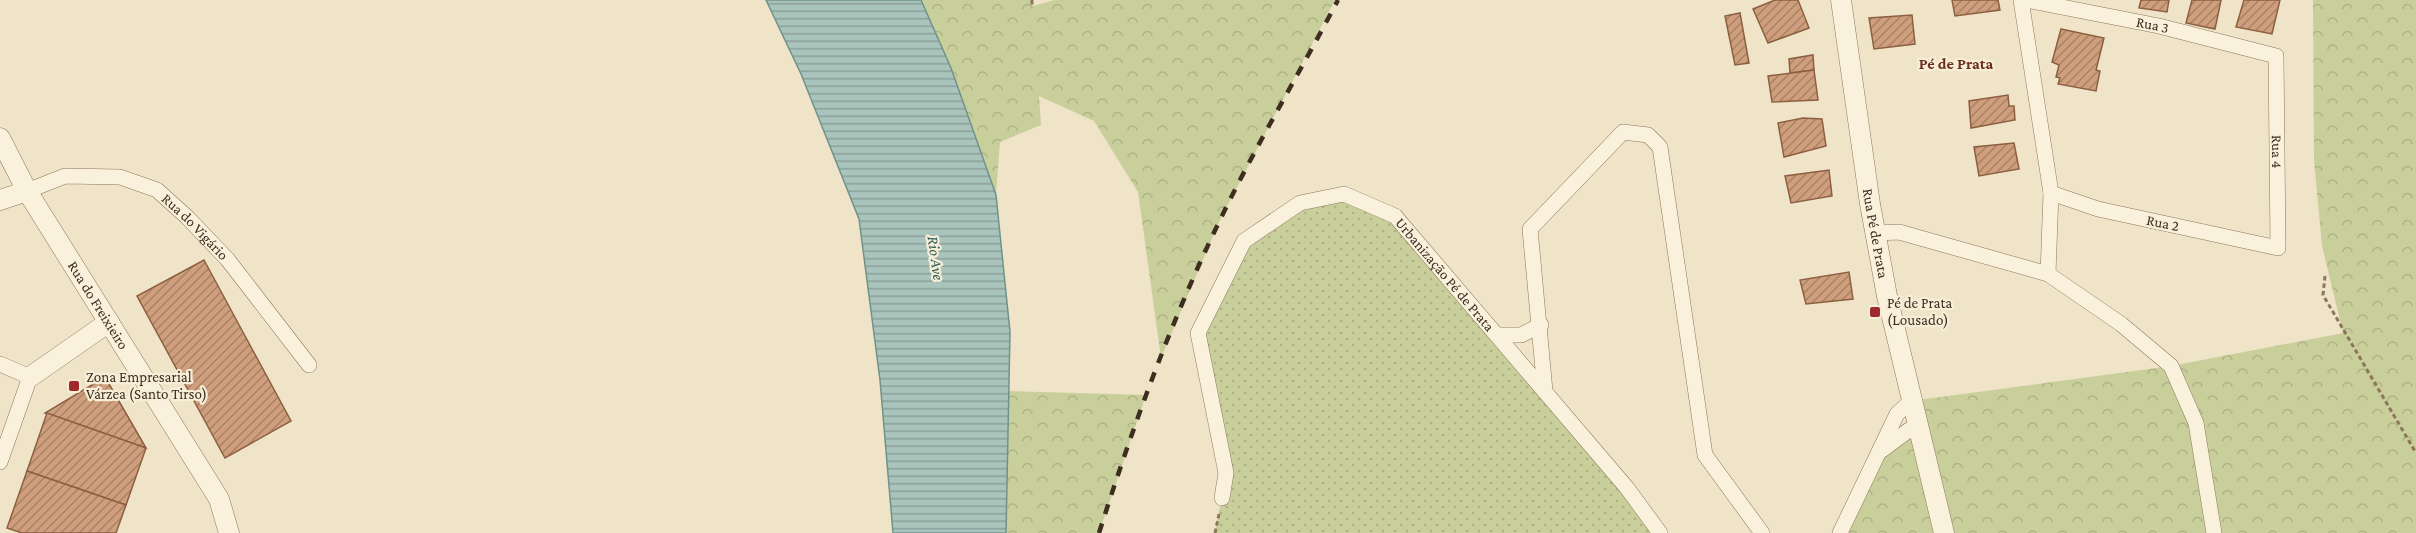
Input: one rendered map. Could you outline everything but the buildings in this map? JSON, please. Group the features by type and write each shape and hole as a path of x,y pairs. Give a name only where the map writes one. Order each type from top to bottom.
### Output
{"street":[{"name":"Rua Pé de Prata","path":"1841,0 1887,296 1944,533"},
{"path":"2021,0 2051,193 2048,274"},
{"name":"Rua 3","path":"2026,0 2159,26 2276,57"},
{"name":"Rua 4","path":"2276,57 2277,248"},
{"path":"1545,391 1541,325 1530,229 1623,132 1648,135 1660,147 1705,455 1762,533"},
{"name":"Rua do Freixieiro","path":"0,138 27,191 219,499 229,533"},
{"name":"Rua do Vigário","path":"0,200 65,176 120,177 157,190 187,217 228,260 309,365"},
{"name":"Rua 2","path":"2051,193 2098,209 2277,248"},
{"name":"Urbanização Pé de Prata","path":"1222,498 1226,473 1198,333 1244,242 1300,203 1344,194 1395,216 1627,488 1660,533"},
{"path":"1876,233 1899,232 2048,274 2121,324 2171,366 2196,423 2214,533"},
{"path":"0,462 30,377 109,322"},
{"path":"1498,335 1521,335 1541,325"},
{"path":"0,364 30,377"},
{"path":"1840,533 1897,414 1911,401"},
{"path":"1879,452 1909,430 1918,428"}],"path":[{"path":"1032,0 1032,6"},
{"path":"2325,276 2323,295 2416,453"},
{"path":"1215,533 1222,498"}],"green space":[{"path":"919,0 1032,0 1033,6 1054,0 1335,0 1220,220 1161,358 1138,192 1094,121 1039,96 1041,125 1000,142 996,195"},
{"path":"2313,0 2416,0 2416,533 1944,533 1911,401 2171,366 2343,333 2322,246 2314,161"},
{"path":"1344,194 1395,216 1660,533 1215,533 1226,473 1198,333 1244,241 1300,203"},
{"path":"1009,391 1146,395 1099,533 1006,533"},
{"path":"1909,430 1935,533 1840,533 1879,452"}],"water":[{"name":"Rio Ave","path":"766,0 921,0 951,68 996,195 1010,332 1006,533 893,533 880,380 859,219 801,74"}],"railway":[{"path":"1099,533 1154,374 1202,258 1248,164 1338,0"}],"place":[{"name":"Pé de Prata (Lousado)","path":"1875,312"},
{"name":"Zona Empresarial Várzea (Santo Tirso)","path":"74,386"}],"district":[{"name":"Pé de Prata","path":"1956,63"}]}
